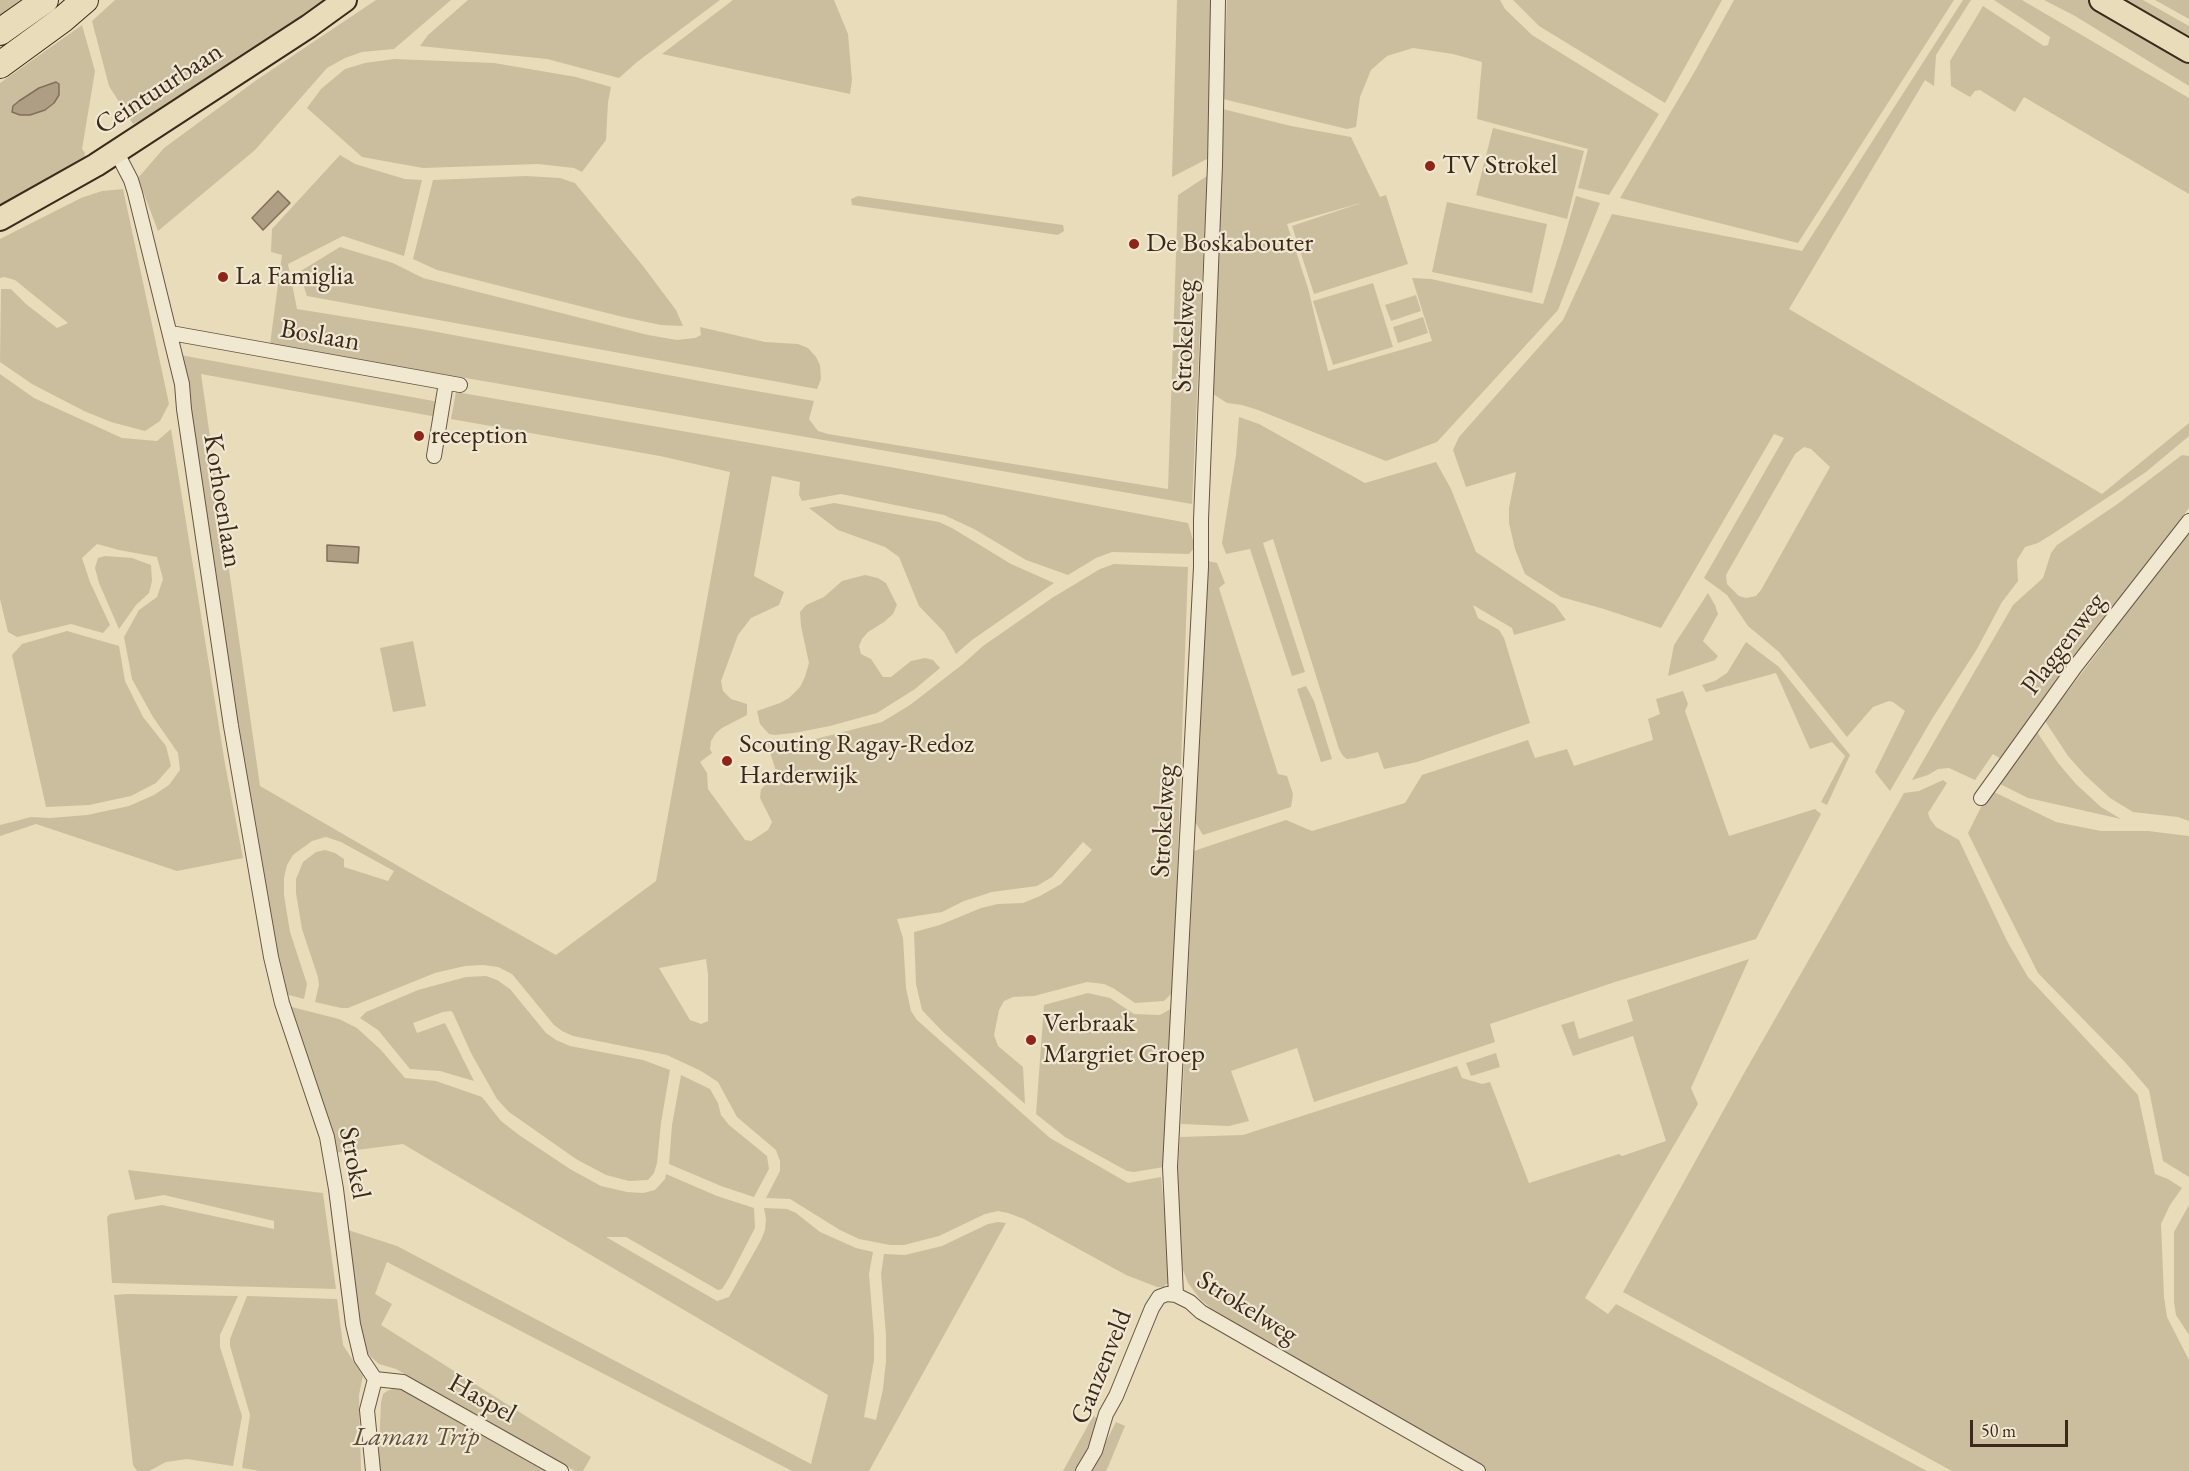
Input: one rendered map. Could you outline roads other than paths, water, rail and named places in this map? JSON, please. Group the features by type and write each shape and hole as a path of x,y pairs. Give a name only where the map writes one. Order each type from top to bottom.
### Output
{"highway":[{"path":"0,32 45,0"},
{"path":"0,65 85,0"}],"main road":[{"name":"Ceintuurbaan","path":"0,219 60,187 309,26 345,0"},
{"path":"2102,0 2189,51"}],"street":[{"name":"Strokelweg","path":"1218,0 1215,165 1201,567 1170,1167 1176,1295 1190,1302 1201,1312 1478,1471"},
{"name":"Korhoenlaan","path":"116,151 135,193 183,384 191,456 255,866"},
{"name":"Boslaan","path":"171,333 453,384 434,456"},
{"name":"Plaggenweg","path":"1982,798 2075,667 2189,521"},
{"name":"Strokel","path":"255,866 271,957 282,1003 327,1137 353,1324 362,1358 375,1379"},
{"name":"Ganzenveld","path":"1083,1471 1095,1451 1106,1414 1116,1396 1152,1308 1160,1297 1167,1294 1176,1295"},
{"path":"373,1471 367,1410 375,1379"},
{"name":"Haspel","path":"375,1379 403,1382 561,1471"}],"place":[{"name":"TV Strokel","path":"1430,166"},
{"name":"De Boskabouter","path":"1134,244"},
{"name":"La Famiglia","path":"223,277"},
{"name":"reception","path":"419,436"},
{"name":"Scouting Ragay-Redoz Harderwijk","path":"727,761"},
{"name":"Verbraak Margriet Groep","path":"1031,1040"}],"park label":[{"name":"Laman Trip","path":"416,1438"}]}
